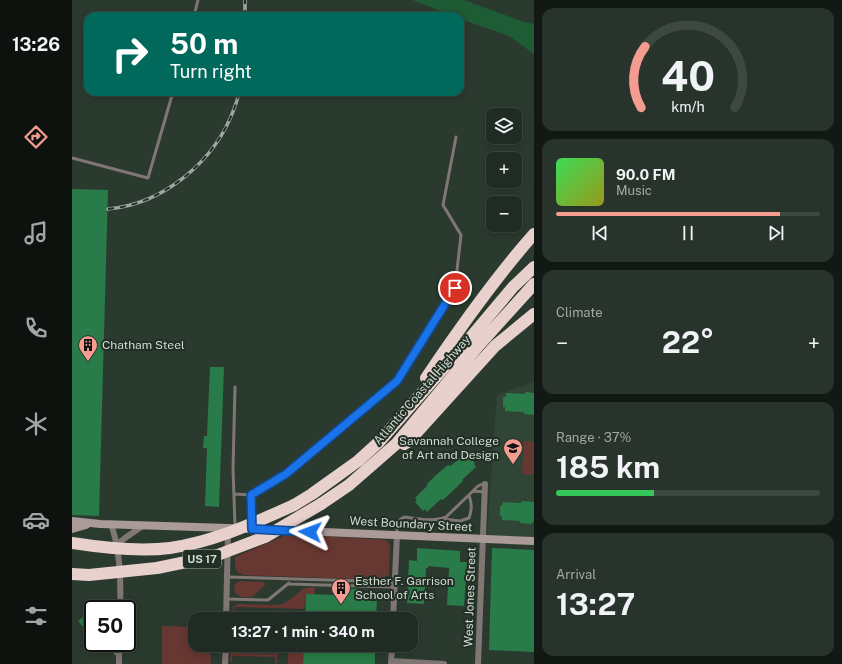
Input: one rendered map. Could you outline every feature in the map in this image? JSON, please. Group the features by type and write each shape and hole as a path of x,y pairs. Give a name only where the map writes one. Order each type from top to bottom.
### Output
{"highway":[{"path":"398,419 486,293 534,234"},
{"name":"Atlantic Coastal Highway","path":"72,543 144,550 169,548 196,543 238,530 294,505 358,461 378,442 513,287 531,270"},
{"name":"Atlantic Coastal Highway","path":"72,574 89,575 157,568 215,556 265,537 321,504 349,485 396,444 479,345 533,285"},
{"path":"371,466 409,441 495,346 534,314"}],"main road":[{"name":"West Boundary Street","path":"72,522 90,524 145,524 534,541"},
{"path":"72,528 90,524"}],"street":[{"name":"West Jones Street","path":"478,664 485,484"},
{"path":"111,524 116,545 121,600"},
{"path":"116,545 145,524"},
{"path":"226,612 231,528"},
{"path":"393,612 397,535"},
{"path":"225,664 226,652"},
{"path":"392,652 391,663 444,664"}],"lane":[{"path":"195,12 198,0"},
{"path":"72,158 148,178 171,96"},
{"path":"234,494 251,495 286,474 397,381 455,288 461,235 443,205 456,137"},
{"path":"231,528 234,494 233,469 236,387"},
{"path":"443,519 473,491 476,486 485,484"},
{"path":"473,491 485,492"},
{"path":"251,495 252,529"},
{"path":"397,535 398,522 401,518 460,521 469,518 471,503 469,495"},
{"path":"228,577 394,585"},
{"path":"227,599 268,600 294,579"},
{"path":"289,584 394,585"},
{"path":"112,652 119,661"}],"shaded area":[{"path":"412,0 464,0 521,21 534,24 534,54 509,36 464,20 464,12 443,12"},
{"name":"Savannah College of Art and Design","path":"534,382 534,537 487,535 497,395"},
{"path":"524,441 534,442 534,475 522,474"},
{"path":"288,534 386,540 390,546 388,577 386,575 386,578 381,580 242,575 242,573 240,574 238,572 235,566 235,557"},
{"path":"237,582 263,582 265,585 252,597 241,597 235,593 234,587"},
{"path":"315,587 314,595 306,594 303,609 235,607 234,612 233,612 233,607 238,604 280,605 287,602 304,588"},
{"path":"162,626 188,627 188,652 210,652 211,664 162,664"},
{"path":"231,652 274,654 278,652 277,664 275,663 275,657 232,656 232,662 230,662"},
{"path":"288,652 304,653 303,664 288,664"}],"building":[{"name":"Chatham Steel","path":"72,189 108,190 99,516 72,515"},
{"path":"210,367 224,367 219,507 205,506 207,448 203,448 204,436 207,436"},
{"path":"525,392 534,393 534,415 524,414 524,412 505,411 505,407 503,407 503,397 506,397 506,393 525,394"},
{"path":"464,454 466,456 468,455 475,463 474,464 476,467 443,500 441,499 427,512 425,509 423,511 415,502 417,501 415,498 436,475 448,465 452,465"},
{"path":"522,501 534,502 534,522 532,524 520,523 520,521 502,520 502,516 500,516 500,506 502,506 503,502 521,503"},
{"path":"417,548 460,551 460,562 467,562 464,606 447,605 449,568 428,566 428,568 426,568 424,604 407,603 409,560 417,561"},
{"path":"492,548 534,550 534,652 489,650"},
{"name":"Esther F. Garrison School of Arts","path":"337,588 359,589 359,597 377,598 376,612 305,612 306,594 337,595"},
{"path":"84,616 84,628 78,621"},
{"path":"304,652 375,652 375,664 303,664"}],"railway":[{"path":"245,0 245,12"},
{"path":"108,209 149,199 185,177 201,162 214,146 225,128 238,96"}],"place":[{"name":"Chatham Steel","path":"88,362"},
{"name":"Savannah College of Art and Design","path":"513,465"},
{"name":"Esther F. Garrison School of Arts","path":"341,605"}],"route":[{"path":"310,532 252,529 251,495 286,474 397,381 455,288"}]}
